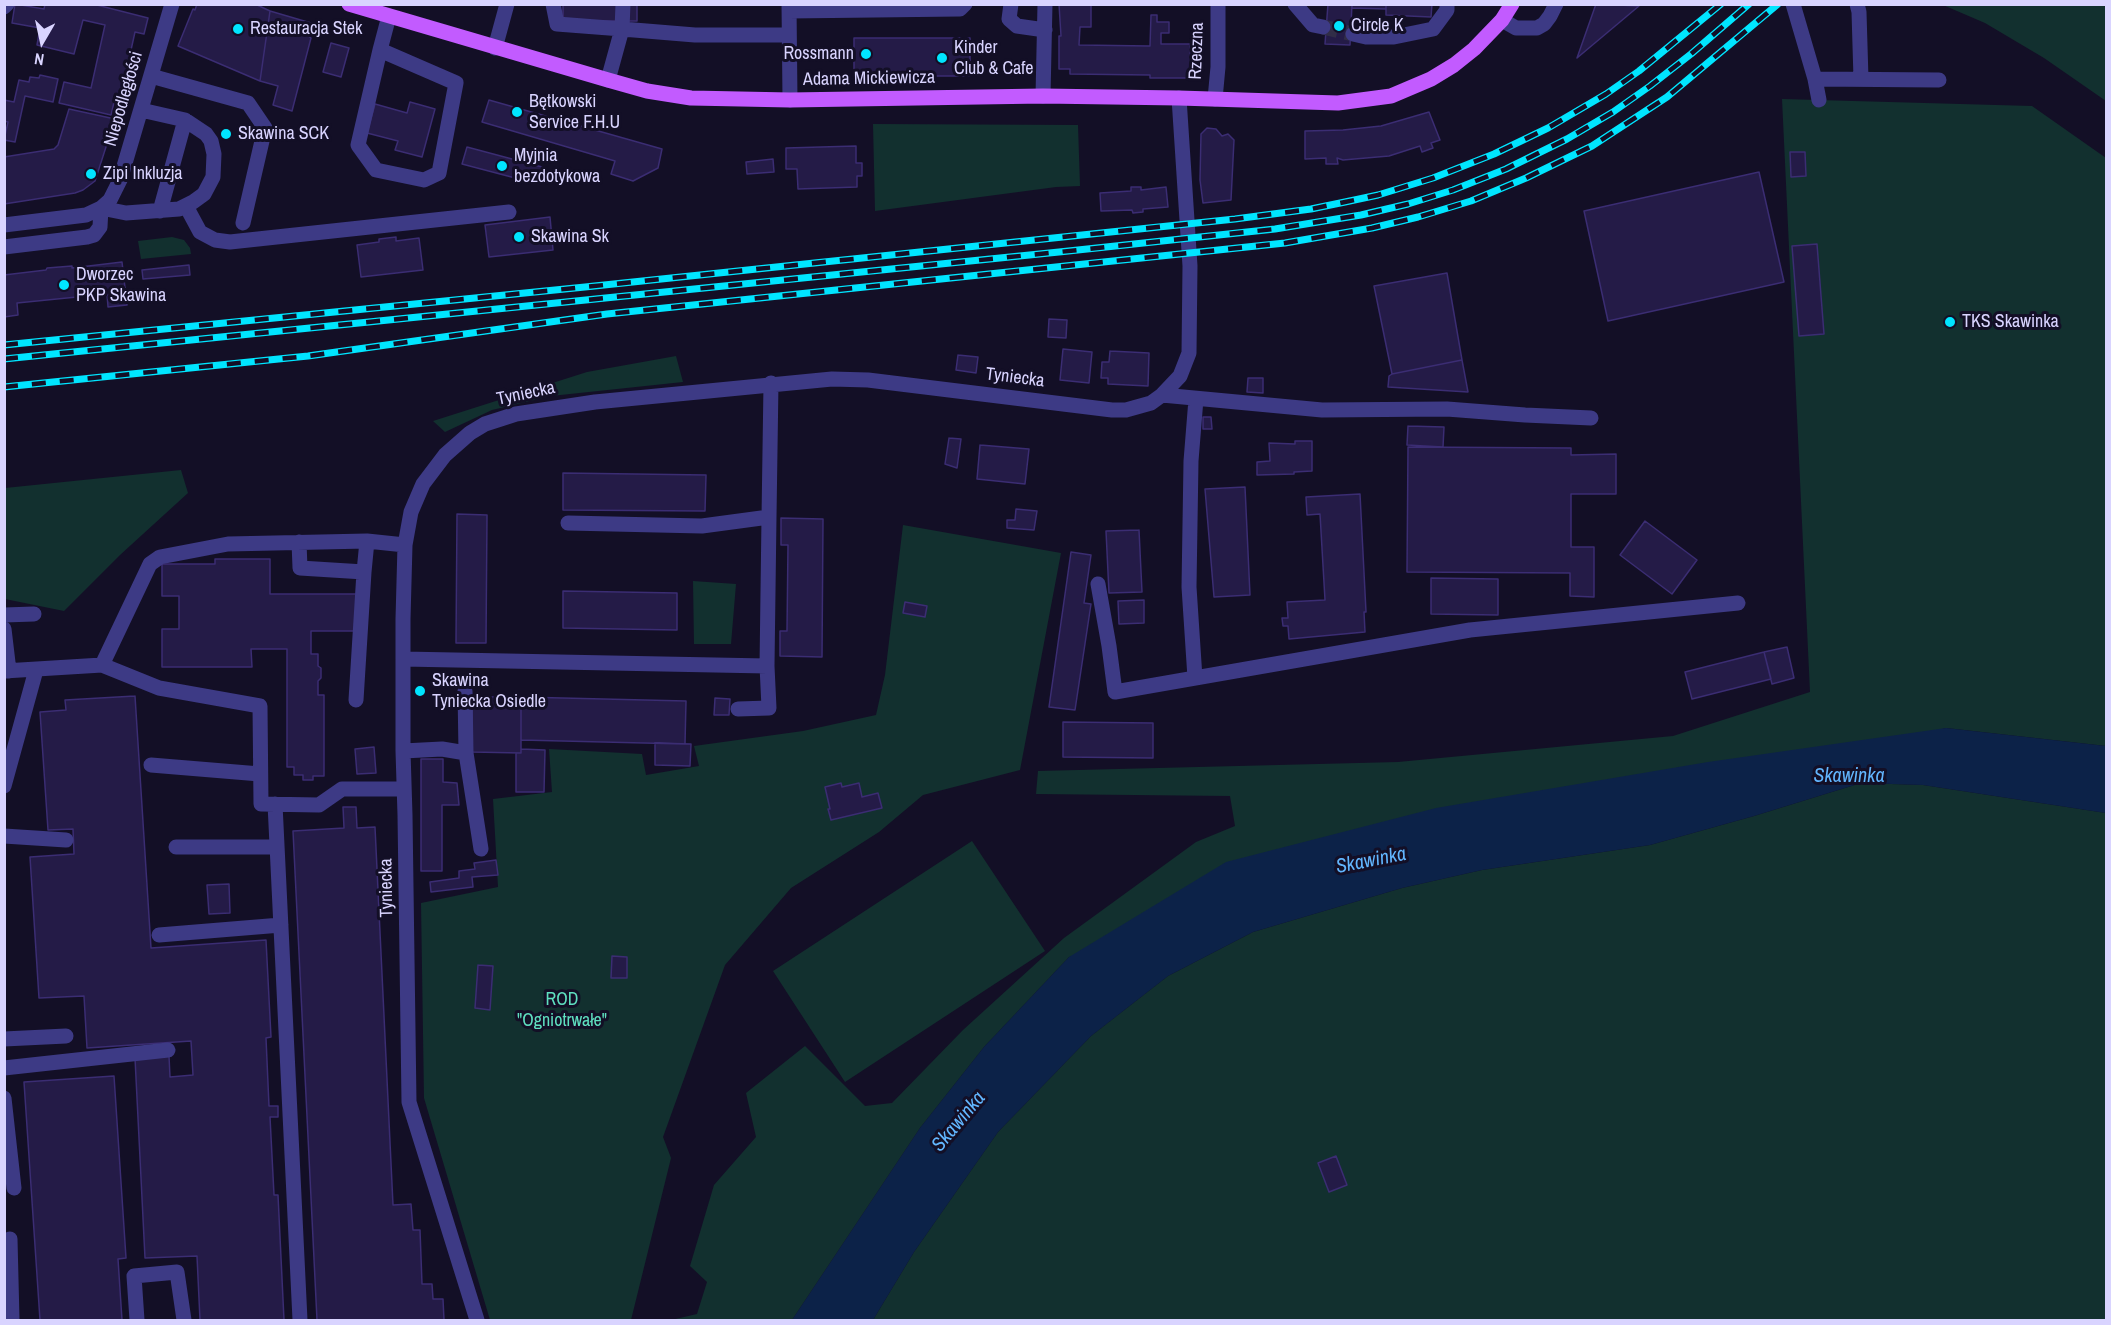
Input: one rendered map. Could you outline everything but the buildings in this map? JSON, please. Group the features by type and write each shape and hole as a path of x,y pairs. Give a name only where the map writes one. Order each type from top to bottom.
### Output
{"main road":[{"name":"Adama Mickiewicza","path":"349,4 495,48 671,96 790,100 1043,96 1338,103 1390,96 1418,86 1454,65 1474,49 1502,20 1512,4"}],"street":[{"name":"Niepodległości","path":"4,247 87,237 94,234 100,227 101,208 114,194 120,180 172,4"},
{"path":"495,48 507,4"},
{"path":"553,4 557,24 695,34 789,35"},
{"path":"608,80 622,29 623,4"},
{"path":"790,100 789,8 960,9 964,4"},
{"path":"1011,4 1009,19 1017,26 1045,30"},
{"path":"1043,96 1046,4"},
{"name":"Rzeczna","path":"1215,99 1218,68 1218,4"},
{"path":"1295,4 1313,25 1323,27"},
{"path":"1353,34 1366,37 1394,37 1433,28 1447,10 1447,4"},
{"path":"1502,20 1516,28 1537,28 1544,24 1556,4"},
{"path":"1793,4 1819,100"},
{"path":"1857,4 1861,79"},
{"path":"381,50 456,83 439,173 424,180 376,170 358,145 389,16"},
{"path":"151,76 248,103 265,128 243,223"},
{"path":"1815,79 1938,80"},
{"name":"Tyniecka","path":"477,1320 410,1102 403,751 405,545 411,512 423,484 445,454 470,433 485,424 516,414 771,383 832,379 868,380 1112,410 1139,407 1162,395 1180,376 1189,353 1190,266 1179,98"},
{"path":"4,225 87,215 101,208 126,213 160,211 186,206 198,198 213,177 215,161 211,141 206,134 185,120 141,110"},
{"path":"160,211 185,120"},
{"path":"186,206 200,232 215,240 230,242 509,212"},
{"path":"738,709 769,708 767,666 771,383"},
{"path":"1162,395 1322,410 1447,409 1525,416 1591,418"},
{"path":"1195,678 1189,587 1191,461 1196,399"},
{"path":"568,523 702,526 769,517"},
{"path":"356,700 367,541"},
{"path":"102,665 150,564 160,556 228,544 367,541 405,545"},
{"path":"299,542 300,568 364,572"},
{"path":"1098,584 1115,692 1470,630 1738,603"},
{"path":"4,615 34,614"},
{"path":"4,629 7,671 102,665 159,688 260,706 261,804 319,805 342,789 404,789"},
{"path":"403,659 767,666"},
{"path":"4,786 36,670"},
{"path":"465,691 466,753 481,849"},
{"path":"403,751 442,749 466,753"},
{"path":"151,765 260,774"},
{"path":"275,804 300,1320"},
{"path":"4,836 66,840"},
{"path":"176,847 277,847"},
{"path":"159,935 281,925"},
{"path":"4,1039 66,1036"},
{"path":"4,1068 168,1050"},
{"path":"4,1098 14,1188"},
{"path":"10,1239 12,1320"},
{"path":"137,1320 134,1276 177,1272 184,1320"}],"green space":[{"path":"1943,5 2102,5 2106,7 2106,101 2044,58 1985,23"},
{"path":"1782,99 2032,106 2106,158 2106,746 1946,728 1069,957 984,1047 920,1128 792,1320 671,1320 697,1314 707,1282 690,1266 714,1185 756,1137 746,1093 805,1046 865,1106 892,1103 963,1030 1064,938 1196,842 1235,826 1230,796 1036,794 1038,771 1398,762 1673,736 1810,692"},
{"path":"873,124 1078,125 1080,186 1056,187 875,211"},
{"path":"172,237 184,240 191,254 141,259 138,241"},
{"path":"676,356 683,382 551,396 492,410 445,432 433,421 587,372"},
{"path":"181,470 188,493 120,555 64,611 5,599 5,488"},
{"name":"ROD \"Ogniotrwałe\"","path":"903,525 1061,553 1020,770 923,795 879,832 791,888 725,965 663,1137 671,1158 631,1320 490,1320 424,1098 421,903 498,887 493,799 552,792 549,749 642,754 646,775 699,766 694,746 803,731 876,715 885,675"},
{"path":"693,581 736,584 731,644 694,644"},
{"path":"1861,783 1923,785 2106,813 2106,1320 873,1320 914,1252 998,1132 1091,1036 1168,976 1253,932 1402,888 1482,870 1650,845"},
{"path":"972,841 1045,951 845,1082 773,971"}],"water":[{"name":"Skawinka","path":"1946,728 2106,746 2106,813 1923,785 1861,783 1650,845 1482,870 1402,888 1253,932 1168,976 1091,1036 998,1132 914,1252 873,1320 792,1320 920,1128 984,1047 1069,957 1226,862 1436,808 1708,762"}],"tunnel":[{"path":"1323,27 1353,34"}],"railway":[{"path":"4,345 585,287 1235,219 1311,209 1378,195 1433,178 1494,154 1548,128 1606,94 1639,71 1721,4"},
{"path":"4,359 1059,252 1275,229 1361,215 1453,190 1506,169 1567,139 1613,112 1650,86 1749,4"},
{"path":"4,387 308,356 607,314 1285,243 1372,228 1471,201 1526,178 1592,146 1667,97 1778,4"}],"place":[{"name":"Circle K","path":"1339,26"},
{"name":"Restauracja Stek","path":"238,29"},
{"name":"Rossmann","path":"866,54"},
{"name":"Kinder Club & Cafe","path":"942,58"},
{"name":"Bętkowski Service F.H.U","path":"517,112"},
{"name":"Skawina SCK","path":"226,134"},
{"name":"Myjnia bezdotykowa","path":"502,166"},
{"name":"Zipi Inkluzja","path":"91,174"},
{"name":"Skawina Sk","path":"519,237"},
{"name":"Dworzec PKP Skawina","path":"64,285"},
{"name":"TKS Skawinka","path":"1950,322"},
{"name":"Skawina Tyniecka Osiedle","path":"420,691"}]}
